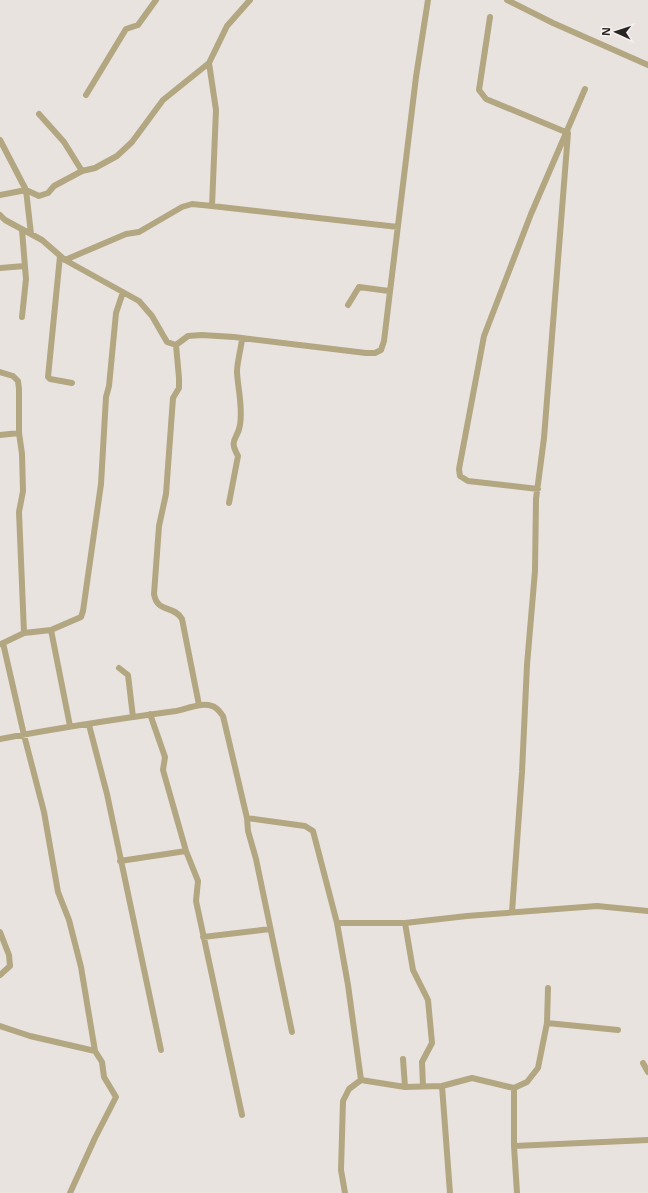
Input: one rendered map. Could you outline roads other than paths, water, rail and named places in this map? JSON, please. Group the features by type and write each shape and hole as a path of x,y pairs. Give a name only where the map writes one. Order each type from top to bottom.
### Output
{"street":[{"path":"86,95 126,29 138,26 156,0"},
{"path":"0,195 26,190 39,196 48,193 54,186 82,170 95,168 117,156 132,142 163,100 209,62 227,26 250,0"},
{"path":"176,345 188,336 202,335 375,353 381,350 384,341 416,77 428,0"},
{"path":"507,0 553,23 648,65"},
{"path":"490,16 479,90 482,95 486,99 568,133"},
{"path":"209,62 216,110 212,206"},
{"path":"538,489 468,481 460,476 459,469 484,336 531,214 568,133 585,89"},
{"path":"39,114 64,142 82,170"},
{"path":"512,912 522,772 527,665 536,571 538,489 544,438 568,133"},
{"path":"0,140 26,190 31,234"},
{"path":"63,258 126,234 139,232 182,207 192,204 398,226"},
{"path":"0,215 5,220 31,234 63,258 139,301 152,316 167,342 176,345"},
{"path":"22,230 25,266 22,317"},
{"path":"63,258 48,377 50,379 72,383"},
{"path":"0,268 25,266"},
{"path":"348,305 359,287 389,291"},
{"path":"70,1193 94,1138 116,1097 104,1077 102,1062 95,1051 82,967 69,920 58,892 44,812 2,644 24,633 52,630 81,617 101,484 106,397 109,386 116,313 123,292"},
{"path":"229,503 238,456 234,450 233,440 240,427 241,410 237,371 242,339"},
{"path":"176,345 179,388 174,398 166,494 159,526 154,594 155,600 160,606 179,614 182,619 199,705"},
{"path":"0,372 13,376 18,381 19,433 22,454 23,491 19,512 24,633"},
{"path":"0,435 19,433"},
{"path":"52,630 70,726"},
{"path":"119,668 128,675 133,717"},
{"path":"0,739 70,726 89,725 190,708 199,705 213,706 223,716 247,818 248,831 256,859 270,929 280,967 292,1032"},
{"path":"150,714 165,757 163,770 186,850 198,881 196,901 242,1115"},
{"path":"89,725 107,794 161,1050"},
{"path":"247,818 305,826 313,831 337,923 348,985 361,1080"},
{"path":"120,861 186,850"},
{"path":"337,923 405,923 512,912 597,906 648,911"},
{"path":"405,923 413,970 428,1000 432,1042 422,1062 422,1086"},
{"path":"203,937 270,929"},
{"path":"0,932 9,955 10,966 0,975"},
{"path":"345,1193 342,1170 343,1100 349,1089 361,1080 405,1087 442,1086 472,1078 514,1088 527,1082 538,1068 547,1023 548,988"},
{"path":"547,1023 618,1030"},
{"path":"0,1026 30,1036 95,1051"},
{"path":"403,1059 405,1087"},
{"path":"643,1063 648,1072"},
{"path":"442,1086 450,1193"},
{"path":"514,1088 514,1146 517,1193"},
{"path":"514,1146 648,1140"}]}
